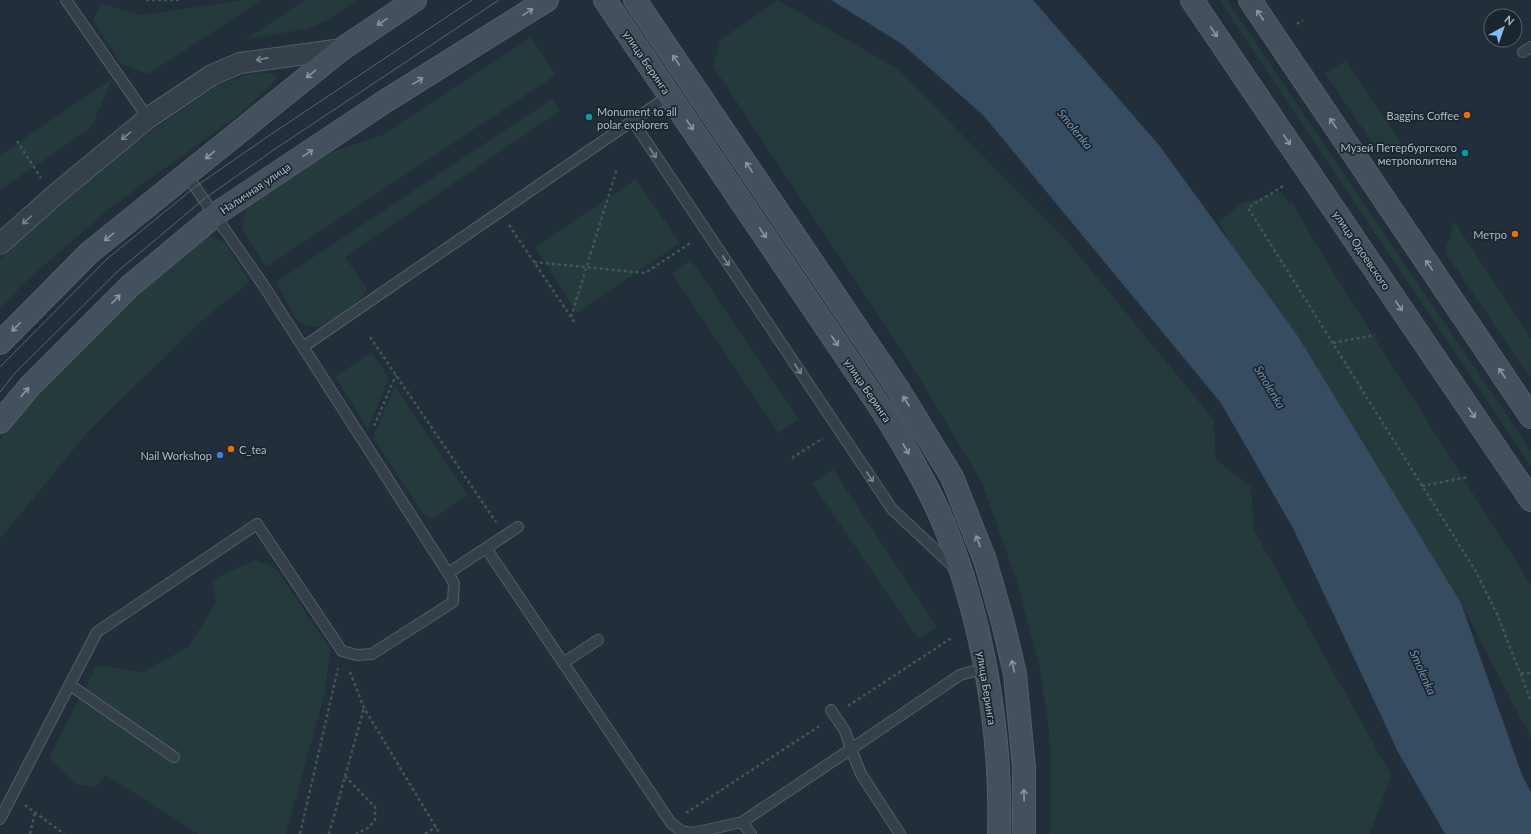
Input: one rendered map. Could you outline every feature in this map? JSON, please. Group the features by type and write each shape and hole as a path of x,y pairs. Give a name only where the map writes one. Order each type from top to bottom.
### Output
{"street":[{"path":"0,343 90,253 342,49 415,0"},
{"name":"Наличная улица","path":"0,422 30,386 130,286 215,215 384,102 547,0"},
{"name":"улица Беринга","path":"605,0 902,443 934,502 946,529 980,641 985,668 999,777 999,834"},
{"path":"636,0 898,388 952,477 985,560 1003,623 1015,674 1024,768 1024,834"},
{"name":"улица Одоевского","path":"1192,0 1531,500"},
{"path":"1250,0 1527,404"},
{"path":"0,244 56,194 148,118 212,75 240,63 342,49"}],"lane":[{"path":"70,1 148,118"},
{"path":"303,347 670,95"},
{"path":"632,120 892,509 961,575"},
{"path":"0,819 97,632 256,524 342,651 357,655 372,654 453,602 454,584 448,573 303,347 186,174"},
{"path":"448,573 518,527"},
{"path":"486,548 671,823 680,831 693,833 742,822 960,675 985,668"},
{"path":"563,663 598,640"},
{"path":"70,685 174,757"},
{"path":"833,713 845,731 861,774 900,834"},
{"path":"742,822 751,834"}],"path":[{"path":"146,0 182,0"},
{"path":"1297,24 1303,20"},
{"path":"17,141 42,180"},
{"path":"571,316 617,169"},
{"path":"1283,186 1248,208 1475,570 1497,614 1531,701"},
{"path":"500,211 575,323"},
{"path":"534,262 645,272 694,240"},
{"path":"1333,343 1375,334"},
{"path":"370,337 505,536"},
{"path":"362,438 371,432 396,375"},
{"path":"792,458 824,437"},
{"path":"1422,486 1468,477"},
{"path":"671,823 833,713 953,637"},
{"path":"342,651 364,708 440,834"},
{"path":"300,834 342,651"},
{"path":"1521,673 1531,673"},
{"path":"329,834 364,708"},
{"path":"345,776 374,807 375,820 368,828 356,834"},
{"path":"12,795 64,834"},
{"path":"30,834 35,812"},
{"path":"425,834 436,827"}],"green space":[{"path":"244,0 262,0 148,74 121,64 93,20 101,3 142,15"},
{"path":"305,0 357,0 329,19 308,29 246,39"},
{"path":"778,0 896,68 1069,243 1214,420 1216,460 1251,487 1254,530 1391,775 1370,834 1049,834 1051,809 1049,729 1039,665 1016,579 982,483 913,368 713,66 719,41"},
{"path":"1219,0 1227,0 1531,451 1531,467"},
{"path":"531,37 556,75 266,267 241,228 248,205 323,155 382,135"},
{"path":"1346,61 1409,154 1378,151 1325,73"},
{"path":"262,72 275,74 277,79 240,114 110,208 23,284 0,308 0,259 86,178 218,85 246,75"},
{"path":"113,78 91,128 0,190 0,155"},
{"path":"552,99 560,111 345,257 366,288 364,296 341,314 323,325 314,327 306,325 298,320 289,307 276,282"},
{"path":"636,179 680,243 577,313 535,247"},
{"path":"1282,192 1290,204 1292,202 1328,264 1531,585 1531,738 1461,603 1228,240 1219,221 1242,203"},
{"path":"1454,221 1531,338 1530,378 1445,252"},
{"path":"208,236 225,242 250,282 198,324 87,433 0,539 0,440 40,389 154,280"},
{"path":"691,260 799,419 778,433 672,273"},
{"path":"372,352 389,378 368,429 335,377"},
{"path":"395,386 468,495 434,518 430,519 423,514 373,437"},
{"path":"833,469 937,627 918,639 812,483"},
{"path":"255,560 275,567 330,649 325,693 286,834 198,834 106,775 95,787 77,785 49,757 97,665 143,672 188,647 216,603 212,580"}],"water":[{"name":"Smolenka","path":"831,0 1033,0 1159,145 1297,335 1461,603 1522,775 1531,792 1531,834 1445,834 1398,752 1294,530 1221,403 983,115 902,44"}],"tram line":[{"path":"0,367 107,259 195,187 472,0"},
{"path":"0,392 15,373 118,271 204,199 275,149 499,0"}],"place":[{"name":"Baggins Coffee","path":"1467,115"},
{"name":"Monument to all polar explorers","path":"589,117"},
{"name":"Музей Петербургского метрополитена","path":"1465,153"},
{"name":"Метро","path":"1515,234"},
{"name":"C_tea","path":"231,449"},
{"name":"Nail Workshop","path":"220,455"}]}
